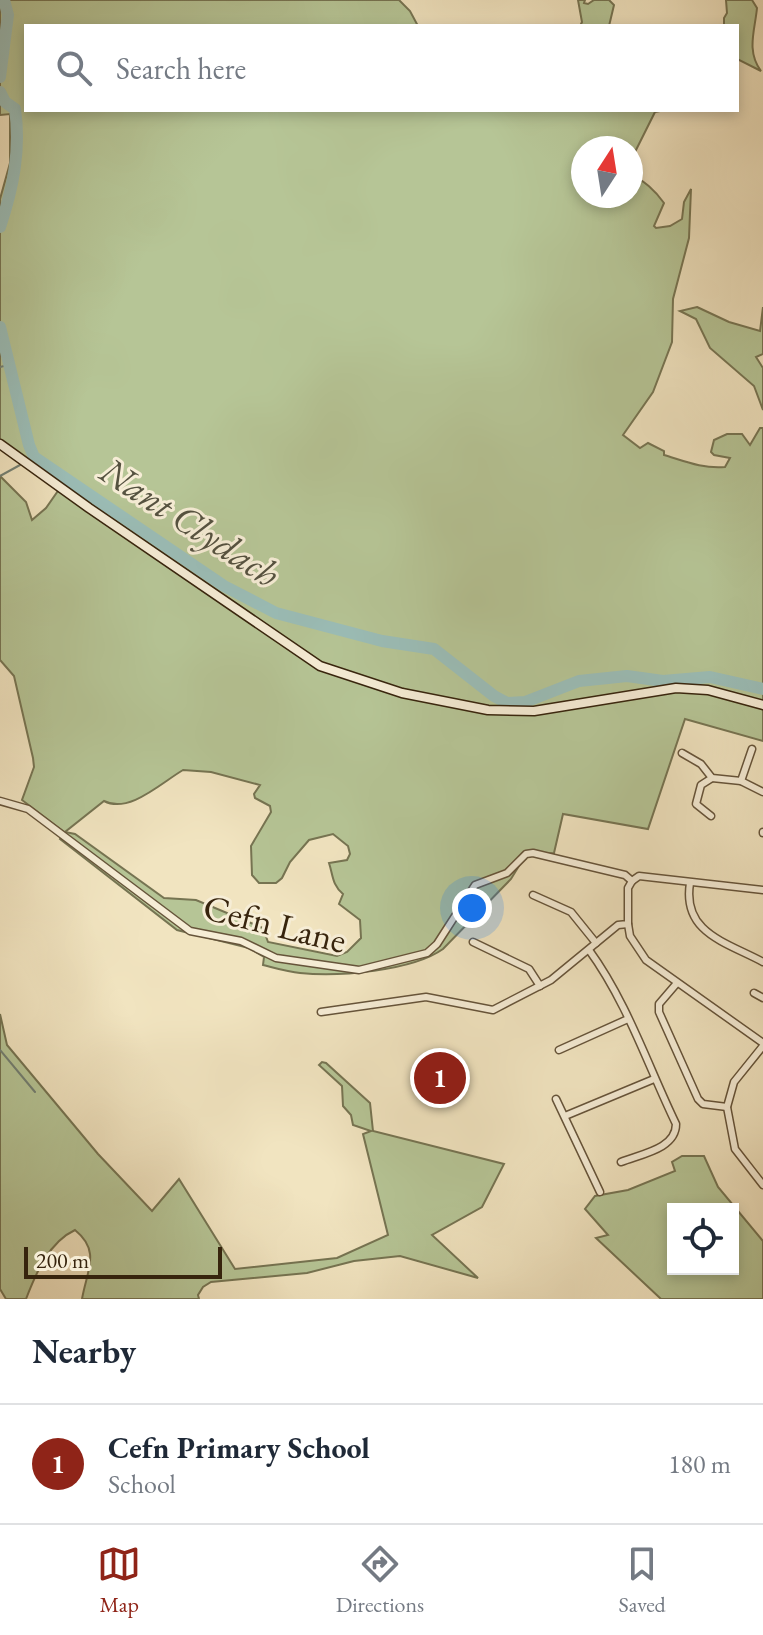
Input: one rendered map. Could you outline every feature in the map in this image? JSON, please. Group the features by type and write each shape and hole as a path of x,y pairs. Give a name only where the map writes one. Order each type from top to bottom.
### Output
{"main road":[{"path":"0,444 101,517 320,666 402,693 488,710 534,711 676,688 708,690 763,705"}],"street":[{"path":"682,753 701,764 712,778"},
{"path":"741,781 753,753"},
{"path":"711,816 696,804 701,785 712,778 741,781 763,792"},
{"name":"Cefn Lane","path":"0,801 28,809 190,931 241,941 276,958 359,970 427,953 437,944 475,885 507,873 526,854 533,853 625,875 632,881 639,876 763,890"},
{"path":"632,881 628,888 630,936 646,960 763,1044 734,1082 727,1107 735,1149 760,1176 763,1185"},
{"path":"690,883 690,911 703,930 763,962"},
{"path":"533,895 571,912 596,943"},
{"path":"321,1012 426,997 493,1010 540,986 618,925 628,924"},
{"path":"473,942 529,969 540,986"},
{"path":"589,950 602,968 628,1019 676,1124 675,1136 668,1143 621,1162"},
{"path":"677,983 659,1004 659,1012 698,1099 703,1104 727,1107"},
{"path":"754,993 763,998"},
{"path":"559,1050 628,1019"},
{"path":"565,1116 654,1079"},
{"path":"556,1099 600,1192"}],"green space":[{"path":"0,0 399,0 417,24 24,24 24,112 655,112 643,136 571,136 571,208 643,208 643,182 664,203 654,226 670,226 682,219 684,202 691,189 689,238 673,299 672,342 653,392 623,435 640,448 648,443 664,451 664,455 679,460 701,466 725,467 730,458 711,452 714,440 727,434 742,434 750,445 763,428 763,741 685,719 648,829 563,814 554,853 525,856 511,879 443,949 413,963 374,971 300,973 263,965 264,957 249,948 177,930 60,839 64,832 22,800 34,767 14,676 0,660 0,476 26,502 32,520 46,508 62,485 0,440 0,199 10,163 10,114 0,115","holes":["183,770 211,772 260,785 255,798 270,806 271,812 251,846 252,875 259,883 276,883 282,878 290,862 309,840 333,834 348,846 350,854 347,860 329,863 335,883 343,894 339,904 360,920 361,938 347,952 337,956 268,942 263,928 196,900 164,898 75,834 65,832 104,801 114,804 134,800"]},
{"path":"578,0 585,0 584,3 588,4 594,0 609,0 614,5 609,24 582,22"},
{"path":"726,0 752,0 757,8 753,48 761,71 739,60 739,24 724,24"},
{"path":"697,307 729,322 760,331 763,307 763,354 756,357 763,368 763,410 754,386 710,348 696,319 680,311"},
{"path":"0,1014 7,1045 98,1154 152,1211 179,1179 235,1269 337,1258 388,1235 363,1134 371,1131 353,1125 351,1115 343,1106 342,1086 319,1065 326,1063 370,1103 373,1131 504,1164 482,1207 432,1235 478,1278 400,1256 354,1261 307,1273 211,1282 203,1287 199,1299 82,1299 90,1253 75,1230 51,1250 26,1299 6,1299 0,1289"},
{"path":"682,1156 704,1156 718,1187 731,1203 667,1203 667,1275 739,1275 739,1212 763,1241 763,1299 661,1299 596,1238 608,1235 585,1209 595,1196 628,1190 675,1171 672,1162"}],"waterway":[{"name":"Nant Clydach","path":"0,77 8,15 4,0"},
{"name":"Nant Clydach","path":"0,92 5,102 15,109 17,139 12,183 0,227"},
{"name":"Nant Clydach","path":"0,327 34,457 224,586 276,613 382,641 434,649 507,703 525,702 579,681 627,676 663,681 710,677 763,689"},
{"path":"0,367 8,365"},
{"name":"Nant Clydach","path":"29,459 34,457"},
{"path":"0,476 20,465"},
{"path":"0,1050 35,1092"}],"place":[{"name":"Cefn Primary School","path":"440,1078"}]}
